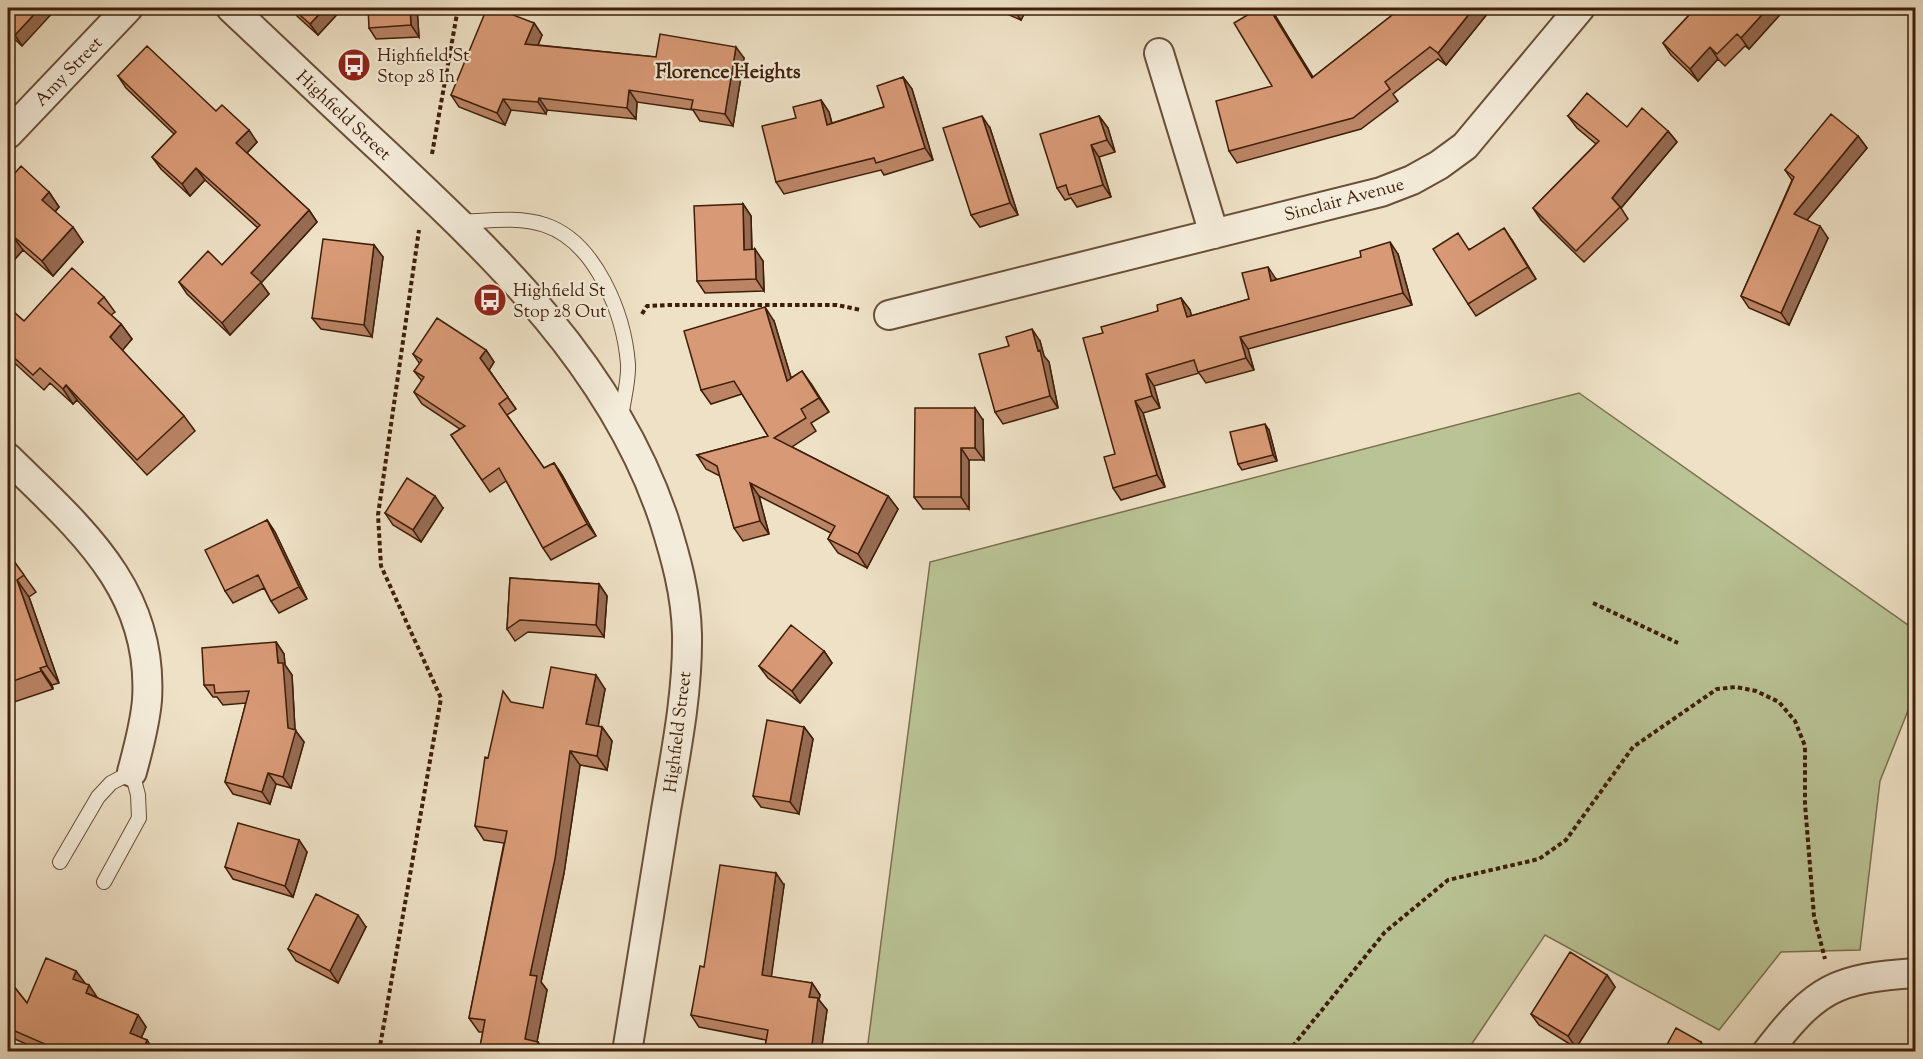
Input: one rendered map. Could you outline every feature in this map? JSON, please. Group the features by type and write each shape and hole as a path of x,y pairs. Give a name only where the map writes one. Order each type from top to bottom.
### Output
{"street":[{"name":"Amy Street","path":"8,134 128,8"},
{"name":"Highfield Street","path":"231,8 424,190 526,291 563,335 593,376 620,420 657,501 677,560 684,595 687,636 677,743 627,1052"},
{"name":"Sinclair Avenue","path":"889,315 1381,192 1412,180 1439,165 1465,146 1580,8"},
{"path":"1159,53 1214,234"},
{"path":"8,458 98,548 118,577 131,607 146,670 147,699 143,729 132,772"},
{"path":"1767,1052 1797,1016 1832,988 1851,980 1871,976 1916,973"}],"lane":[{"path":"457,222 524,221 546,225 566,236 584,253 599,274 621,325 628,365 620,420"},
{"path":"60,862 98,797 111,783 132,772 138,795 139,818 104,882"}],"path":[{"path":"380,1052 441,698 381,566 378,515 424,190 458,8"},
{"path":"668,305 837,305 889,315"},
{"path":"1593,603 1678,643"},
{"path":"1288,1052 1302,1031 1384,932 1448,880 1539,859 1566,840 1633,747 1717,688 1736,687 1756,691 1779,702 1795,721 1802,737 1805,746 1804,804 1814,916 1832,988"}],"green space":[{"path":"1579,393 1915,630 1915,693 1880,781 1860,950 1781,952 1719,1030 1545,935 1467,1051 867,1051 930,562"}],"building":[{"path":"8,8 40,8 15,35 8,29"},
{"path":"292,8 325,8 310,24"},
{"path":"368,8 410,8 411,25 369,28"},
{"path":"487,8 495,8 534,23 525,44 656,57 660,34 736,47 725,114 691,109 693,100 629,90 627,108 539,98 538,102 503,99 497,113 451,95"},
{"path":"1259,8 1269,8 1312,78 1398,8 1474,8 1438,53 1430,47 1385,82 1390,89 1353,118 1229,151 1216,101 1272,86 1234,23"},
{"path":"1687,8 1768,8 1741,38 1737,34 1717,54 1710,47 1690,69 1663,43 1692,12"},
{"path":"147,46 216,111 222,105 249,130 236,143 309,210 251,273 261,282 222,323 179,282 208,251 222,265 260,225 196,168 182,184 152,157 176,132 118,76"},
{"path":"903,77 925,148 876,163 874,158 776,182 762,126 796,118 793,107 821,100 827,125 884,107 877,86"},
{"path":"1587,93 1627,127 1642,108 1668,131 1612,198 1620,207 1576,251 1533,208 1599,141 1568,116"},
{"path":"1831,114 1858,136 1794,214 1820,226 1781,313 1741,296 1794,177 1785,170"},
{"path":"982,116 1010,203 971,215 943,128"},
{"path":"1099,116 1107,140 1091,145 1103,185 1069,195 1066,185 1057,188 1040,134"},
{"path":"21,166 49,192 42,200 73,227 42,261 12,235 8,240 8,181"},
{"path":"743,204 744,250 755,249 756,279 697,281 694,206"},
{"path":"1504,228 1528,267 1468,304 1433,249 1458,233 1469,250"},
{"path":"323,239 374,245 364,325 312,318"},
{"path":"1390,242 1403,293 1240,337 1246,358 1198,372 1194,360 1146,374 1152,396 1135,401 1157,475 1113,488 1104,457 1115,454 1083,338 1103,333 1101,327 1158,311 1157,305 1181,298 1187,317 1249,299 1242,273 1268,267 1271,281 1361,257 1360,251"},
{"path":"72,268 104,297 98,303 121,324 110,337 184,416 137,460 66,385 63,389 40,368 33,375 8,352 8,307 24,321"},
{"path":"765,307 787,381 802,371 819,398 801,409 806,418 774,438 888,496 858,554 828,539 835,526 750,483 760,521 734,528 717,466 697,455 768,436 734,381 701,390 684,331"},
{"path":"437,318 486,350 480,358 508,397 499,404 544,468 554,463 587,524 543,548 499,468 482,480 451,435 465,426 414,392 424,377 414,371 422,360 413,354"},
{"path":"1032,329 1038,351 1040,350 1050,396 995,412 979,354 1009,346 1006,337"},
{"path":"915,408 975,408 975,448 961,448 961,497 914,497"},
{"path":"1265,424 1273,455 1238,464 1230,432"},
{"path":"407,478 435,496 413,530 385,513"},
{"path":"267,520 299,587 271,601 258,575 225,591 205,550"},
{"path":"8,553 24,575 17,580 47,666 40,668 41,671 8,683"},
{"path":"510,578 599,584 596,625 520,620 507,629"},
{"path":"791,625 824,651 792,691 759,666"},
{"path":"276,642 278,663 283,663 288,728 296,730 283,777 268,773 262,792 225,782 249,691 215,693 214,685 204,685 202,648"},
{"path":"551,667 596,675 586,724 602,727 597,756 570,751 555,859 530,975 537,976 525,1039 538,1042 536,1052 479,1052 485,1020 469,1018 507,831 475,826 485,757 488,758 503,691 511,702 543,708"},
{"path":"767,720 804,727 790,802 753,796"},
{"path":"238,823 299,840 285,886 225,867"},
{"path":"720,865 776,873 762,975 812,983 809,997 818,998 811,1052 765,1047 768,1030 691,1015 700,966 704,967"},
{"path":"316,894 358,915 330,971 288,949"},
{"path":"1570,952 1607,975 1568,1036 1531,1014"},
{"path":"46,958 76,971 73,979 89,985 86,993 138,1015 130,1033 147,1040 142,1052 63,1052 8,1028 8,979 27,1003"},
{"path":"1676,1028 1701,1042 1696,1052 1663,1052"}],"place":[{"name":"Highfield St Stop 28 In","path":"354,65"},
{"name":"Highfield St Stop 28 Out","path":"490,300"}],"district":[{"name":"Florence Heights","path":"728,71"}]}
